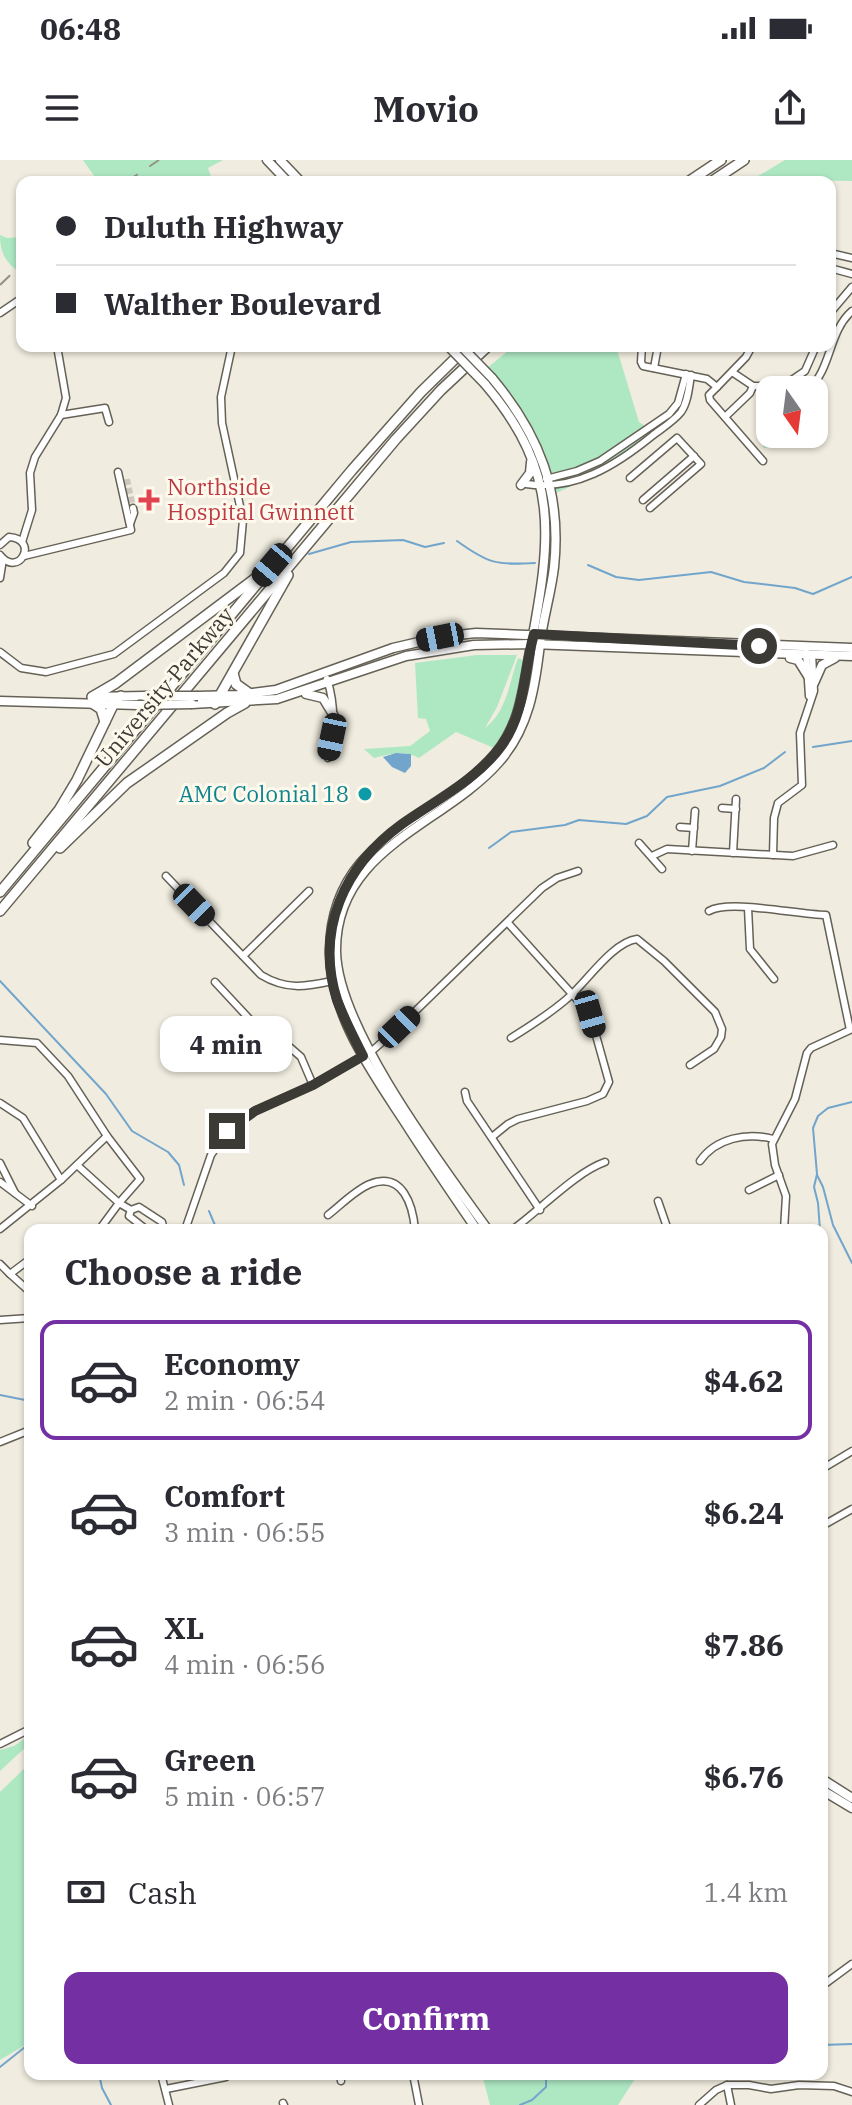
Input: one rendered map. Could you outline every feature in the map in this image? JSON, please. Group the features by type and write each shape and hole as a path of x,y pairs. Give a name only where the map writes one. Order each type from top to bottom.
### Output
{"highway":[{"path":"694,176 714,160"},
{"path":"696,176 721,160"},
{"path":"720,176 744,160"},
{"path":"722,176 752,160"},
{"name":"University Parkway","path":"0,892 401,413 462,352"},
{"name":"University Parkway","path":"0,911 427,405 482,352"},
{"path":"221,717 219,700 282,582 311,540"},
{"path":"105,722 101,709 92,700 272,565"},
{"path":"25,881 127,783 247,698 236,684 233,673"},
{"path":"0,885 59,810 118,700 116,683"}],"main road":[{"path":"267,160 282,176"},
{"path":"280,160 295,176"},
{"path":"455,352 488,381 544,483"},
{"path":"466,352 528,427 555,515 556,543 537,639 511,730 488,762 376,846 345,885 331,926 332,981 363,1056 473,1224"},
{"path":"521,485 530,473 530,453"},
{"path":"247,698 414,642 476,633 778,655 852,648"},
{"path":"484,1224 418,1131 346,999 337,966 338,931 345,905 360,877 378,856 485,776 515,741 534,691 537,639"},
{"path":"118,700 138,705 277,699 425,652 537,639 852,656"},
{"path":"778,655 798,660 811,680 822,665 840,657"},
{"path":"301,693 323,698 334,716"},
{"path":"0,701 118,700 145,696 198,696 219,700"},
{"path":"828,1783 852,1796"},
{"path":"828,1794 852,1808"}],"street":[{"path":"836,306 852,287"},
{"path":"836,332 852,311"},
{"path":"0,578 24,548 25,528 32,510 30,473 35,457 61,415 66,387 58,352"},
{"path":"0,652 21,668 46,672 114,654 224,573 240,553 244,534 241,509 222,423 221,397 231,352"},
{"path":"642,352 643,366 707,379 717,387"},
{"path":"654,368 657,352"},
{"path":"747,352 709,395 763,461"},
{"path":"799,376 805,371 813,352"},
{"path":"821,376 828,352"},
{"path":"732,372 756,386"},
{"path":"544,483 605,469 669,414 678,403 689,375"},
{"path":"725,417 750,393 753,386"},
{"path":"61,415 105,408 109,422"},
{"path":"655,428 670,444"},
{"path":"630,478 677,438 701,464 650,508"},
{"path":"643,500 694,456"},
{"path":"127,479 126,474 118,472 130,527"},
{"path":"130,527 133,508"},
{"path":"13,537 24,548 43,551 130,527"},
{"path":"1,543 25,528"},
{"path":"0,578 2,557 13,563"},
{"path":"773,855 774,818 778,803 802,785 800,733 809,700 809,652"},
{"path":"325,673 334,716 328,758"},
{"path":"733,853 736,799"},
{"path":"722,808 736,809"},
{"path":"692,851 695,811"},
{"path":"680,827 694,828"},
{"path":"639,843 662,869"},
{"path":"652,856 667,849 793,856 833,845"},
{"path":"187,1224 211,1155 227,1131 255,1111 313,1085 372,1051 557,878 578,871"},
{"path":"166,876 261,975 281,985 304,987 332,981"},
{"path":"243,956 309,891"},
{"path":"709,911 716,907 748,908 810,916 826,915 850,1030 811,1048 807,1053 795,1099 773,1139 773,1157 787,1203 785,1224"},
{"path":"748,908 750,949 774,979"},
{"path":"492,1137 518,1119 603,1094 609,1082 590,1014 508,923"},
{"path":"511,1038 544,1018 621,944 637,939 715,1012 719,1020 721,1037 714,1049 690,1065"},
{"path":"215,982 255,1025 301,1057 313,1085"},
{"path":"0,1040 37,1043 68,1076 107,1136 140,1179 103,1224"},
{"path":"465,1092 467,1101 540,1210"},
{"path":"0,1103 23,1118 61,1180"},
{"path":"700,1161 722,1142 754,1135 773,1139"},
{"path":"0,1229 32,1206 107,1136"},
{"path":"520,1224 589,1168 605,1162"},
{"path":"0,1163 15,1193"},
{"path":"77,1165 131,1210"},
{"path":"749,1190 779,1175"},
{"path":"0,1182 32,1206"},
{"path":"328,1215 368,1185 385,1182 406,1194 411,1203 414,1224"},
{"path":"658,1201 666,1224"},
{"path":"131,1210 139,1207 162,1224"},
{"path":"131,1210 129,1216 139,1224"},
{"path":"0,1264 24,1287"},
{"path":"10,1274 24,1264"},
{"path":"0,1320 24,1319"},
{"path":"0,1442 24,1432"},
{"path":"828,1465 852,1451"},
{"path":"828,1522 852,1509"},
{"path":"0,1744 24,1732"},
{"path":"828,1982 852,1964"},
{"path":"163,2080 169,2105"},
{"path":"166,2089 211,2080"},
{"path":"414,2080 419,2105"},
{"path":"799,2080 799,2085"},
{"path":"727,2085 731,2105"},
{"path":"699,2105 727,2085 771,2089 799,2085 834,2086 852,2092"}],"green space":[{"path":"83,160 223,160 208,168 211,176 94,176"},
{"path":"785,160 852,160 852,181 836,181 836,176 758,176"},
{"path":"0,235 16,237 16,269 5,258"},
{"path":"507,352 618,352 639,422 655,433 621,463 554,494 518,417 475,378"},
{"path":"477,655 517,655 497,707 485,728 503,705 518,658 523,660 514,715 494,748 456,732 419,758 402,753 374,758 364,749 410,746 430,731 426,719 418,718 415,663"},
{"path":"24,1739 24,1749 0,1771 0,1750"},
{"path":"24,1769 24,2046 0,2060 0,1792"},
{"path":"484,2080 634,2080 618,2105 490,2105"}],"water":[{"path":"396,753 411,754 411,766 405,773 392,767 383,757"}],"waterway":[{"path":"309,554 351,542 403,540 425,547 444,543"},
{"path":"457,541 493,561 535,563"},
{"path":"588,565 616,577 639,580 711,572 744,582 795,588 813,594 852,577"},
{"path":"813,747 852,741"},
{"path":"489,848 511,832 565,825 579,820 626,824 647,816 667,797 720,786 764,768 785,752"},
{"path":"0,981 106,1094 132,1131 168,1152 179,1165 184,1185"},
{"path":"820,1224 814,1187 817,1174 813,1128 818,1116 828,1108 852,1102"},
{"path":"817,1175 833,1225 852,1263"},
{"path":"209,1211 214,1224"},
{"path":"0,1395 24,1400"},
{"path":"828,2045 852,2044"},
{"path":"0,2067 24,2048"},
{"path":"100,2080 111,2105"},
{"path":"520,2105 532,2100 546,2087 546,2080"}],"tunnel":[{"path":"127,479 133,508"}],"railway":[{"path":"135,176 159,160"},
{"path":"0,285 16,270"}],"place":[{"name":"Northside Hospital Gwinnett","path":"149,500"},
{"name":"AMC Colonial 18","path":"365,794"}],"route":[{"path":"227,1131 255,1111 313,1085 363,1056 338,1002 332,981 331,926 337,904 353,873 376,846 479,770 503,744 519,713 534,634 759,646"}]}
